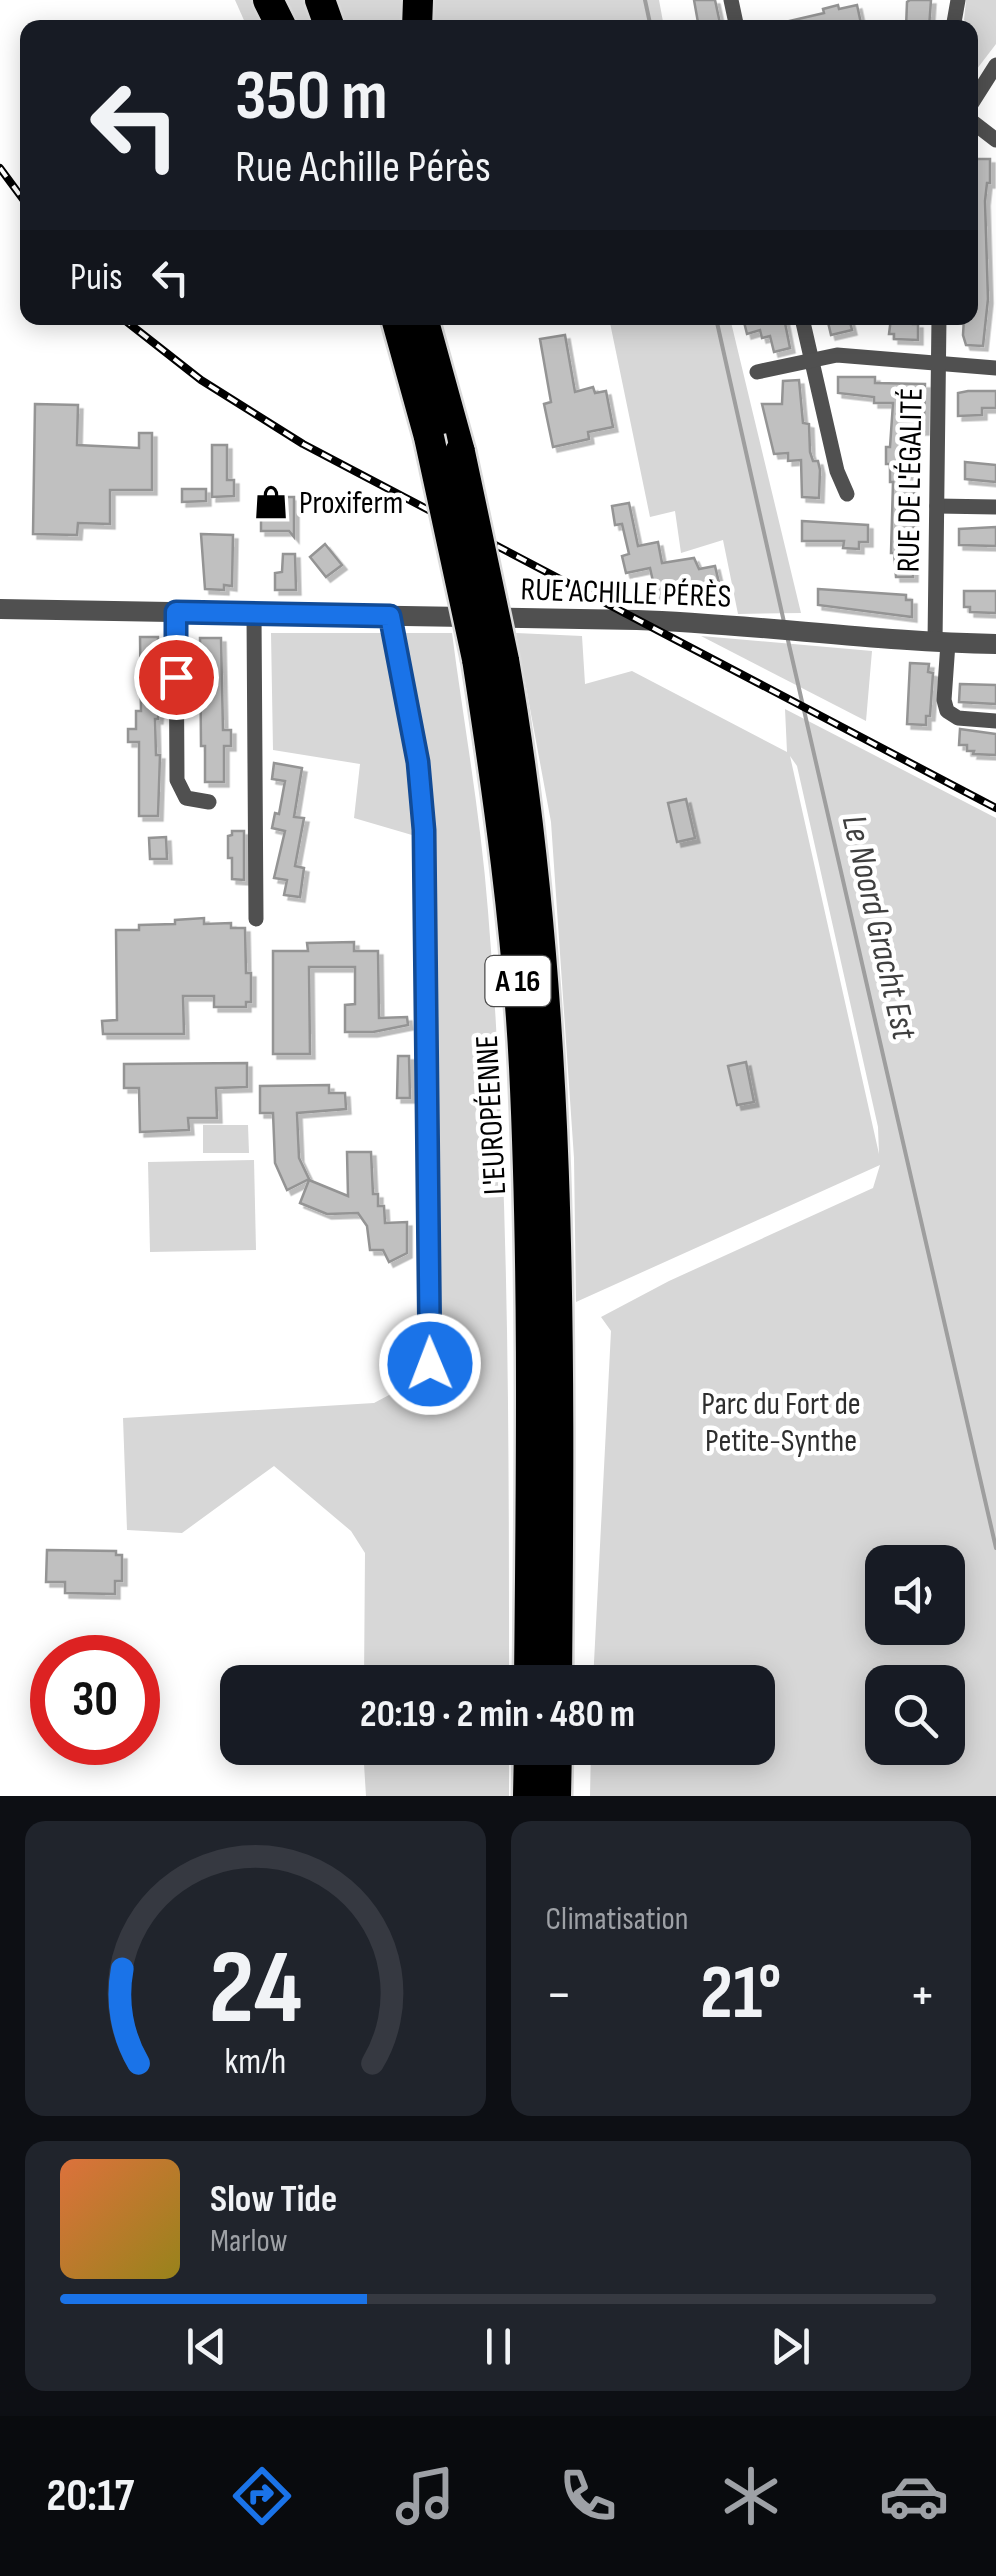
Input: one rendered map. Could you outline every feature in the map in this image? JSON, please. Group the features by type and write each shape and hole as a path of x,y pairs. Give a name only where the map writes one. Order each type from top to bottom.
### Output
{"highway":[{"name":"L'EUROPÉENNE","path":"398,325 490,660 529,822 545,974 555,1141 544,1302 556,1665"},
{"name":"L'EUROPÉENNE","path":"425,325 460,452 490,660"},
{"path":"437,325 460,452"},
{"name":"L'EUROPÉENNE","path":"530,1665 545,1364"},
{"path":"528,1796 529,1765"},
{"path":"556,1796 557,1765"}],"street":[{"path":"978,93 996,65"},
{"path":"804,325 836,471 847,494"},
{"name":"RUE DE L'ÉGALITÉ","path":"939,325 937,506 947,711 958,718 996,722"},
{"path":"756,372 836,355 996,368"},
{"path":"937,506 996,507"},
{"name":"RUE ACHILLE PÉRÈS","path":"0,609 637,620 996,644"},
{"path":"176,612 177,780 186,798 209,802"},
{"path":"254,614 256,919"},
{"path":"390,616 418,762 424,830 430,1364"}],"green space":[{"path":"235,0 659,0 663,20 244,20"},
{"path":"966,0 996,0 996,44 978,68 978,20 964,20"},
{"path":"610,325 732,325 801,613 738,614 723,540 681,553 675,511 650,517"},
{"path":"271,633 452,633 481,841 495,1007 506,1296 509,1665 364,1665 365,1553 351,1531 274,1466 182,1533 127,1530 123,1418 374,1403 423,1377 412,835 354,818 360,764 273,750"},
{"name":"Parc du Fort de Petite-Synthe","path":"516,633 582,636 585,684 632,671 787,752 785,709 996,818 996,1796 590,1796 591,1765 775,1765 775,1665 594,1665 611,1331 601,1317 669,1281 873,1188 880,1165 576,1302 574,1158 551,822","holes":["790,756 797,766 878,1127 879,1154"]},
{"path":"701,636 872,651 866,721"},
{"path":"203,1125 248,1125 249,1153 203,1153"},
{"path":"254,1160 256,1250 150,1252 148,1162"},
{"path":"364,1765 509,1765 509,1796 366,1796"}],"building":[{"path":"694,0 715,0 719,20 698,20"},
{"path":"931,0 930,20 906,20 907,2"},
{"path":"857,5 860,20 794,20 824,13 823,9"},
{"path":"978,159 990,159 985,201 988,299 983,346 966,345 964,325 978,325"},
{"path":"745,325 785,325 790,348 774,352 770,336 762,338 760,330 747,334"},
{"path":"829,325 851,325 852,330 831,335"},
{"path":"890,325 918,325 918,340 894,339 894,334 889,334"},
{"path":"565,335 575,392 593,387 595,393 606,391 613,427 588,432 589,439 553,447 544,404 551,402 540,339"},
{"path":"838,377 875,377 875,383 925,384 924,430 915,430 913,577 896,577 891,553 893,482 890,464 886,464 886,447 890,447 893,403 874,403 874,397 838,393"},
{"path":"799,380 803,423 809,424 810,452 820,470 819,498 802,497 801,460 788,461 788,453 774,454 762,404 782,404 783,381"},
{"path":"996,391 996,408 982,408 982,415 958,416 958,393"},
{"path":"35,404 78,405 77,445 139,448 139,433 152,433 152,490 110,490 110,524 78,523 77,535 33,534"},
{"path":"212,445 227,445 227,480 234,480 234,496 212,497"},
{"path":"965,462 996,465 996,482 965,479"},
{"path":"182,489 206,489 206,501 182,502"},
{"path":"261,497 294,497 294,537 289,531 261,531"},
{"path":"629,503 638,546 658,542 662,563 694,558 699,569 715,566 719,583 656,595 650,568 626,573 622,556 629,554 622,524 615,525 612,506"},
{"path":"802,521 868,525 868,542 859,542 859,549 843,548 844,541 802,541"},
{"path":"996,527 996,546 959,545 959,529"},
{"path":"201,534 233,535 232,586 224,585 224,590 205,589"},
{"path":"325,544 342,565 326,577 310,557"},
{"path":"283,554 295,554 296,590 275,590 275,573 282,572"},
{"path":"818,589 906,595 906,600 912,600 912,617 818,605"},
{"path":"964,591 996,591 996,613 970,612 970,607 964,607"},
{"path":"140,637 158,637 158,816 139,816 139,742 128,742 128,729 136,729 136,711 141,711"},
{"path":"200,638 221,638 223,730 231,730 231,746 224,746 224,782 205,782"},
{"path":"910,663 929,664 928,672 933,673 926,725 907,724"},
{"path":"960,684 996,685 996,704 959,702"},
{"path":"960,729 996,734 996,755 967,751 967,745 959,745"},
{"path":"274,763 302,768 294,817 304,818 295,866 304,868 300,897 284,895 287,880 274,878 285,831 272,828 275,813 279,814 285,781 272,779"},
{"path":"686,799 695,838 677,842 668,803"},
{"path":"232,831 244,831 244,880 232,879 228,836"},
{"path":"166,837 167,859 150,859 149,838"},
{"path":"204,918 204,924 231,923 231,928 245,928 251,1002 246,1002 246,1007 214,1007 214,996 183,996 184,1034 103,1034 102,1021 117,1020 116,930 139,930 139,925"},
{"path":"354,942 354,951 378,951 379,1018 407,1017 408,1025 373,1032 345,1032 345,1005 355,1004 355,967 309,967 310,1054 273,1054 273,951 308,951 307,943"},
{"path":"398,1056 409,1056 410,1098 397,1098"},
{"path":"746,1062 754,1102 737,1105 728,1066"},
{"path":"247,1063 247,1087 216,1088 217,1118 188,1118 189,1130 140,1132 139,1088 124,1088 124,1064"},
{"path":"329,1085 329,1093 345,1093 346,1109 297,1113 299,1158 309,1179 287,1190 275,1163 273,1113 260,1113 260,1086"},
{"path":"347,1152 371,1152 373,1194 378,1194 378,1206 384,1206 385,1223 407,1222 407,1253 389,1262 383,1250 370,1250 367,1226 358,1213 327,1214 300,1203 309,1180 348,1196"},
{"path":"47,1550 116,1551 116,1555 122,1555 122,1581 115,1581 115,1594 65,1593 65,1582 46,1582"}],"waterway":[{"name":"Le Noord Gracht Est","path":"645,0 649,20"},
{"name":"Le Noord Gracht Est","path":"718,325 784,622"},
{"name":"Le Noord Gracht Est","path":"787,636 996,1548"}],"railway":[{"path":"0,168 20,195"},
{"path":"131,325 201,380 303,444 996,808"}],"place":[{"name":"Proxiferm","path":"271,502"}],"route":[{"path":"176,677 176,612 390,616 418,762 424,830 430,1364"}]}
